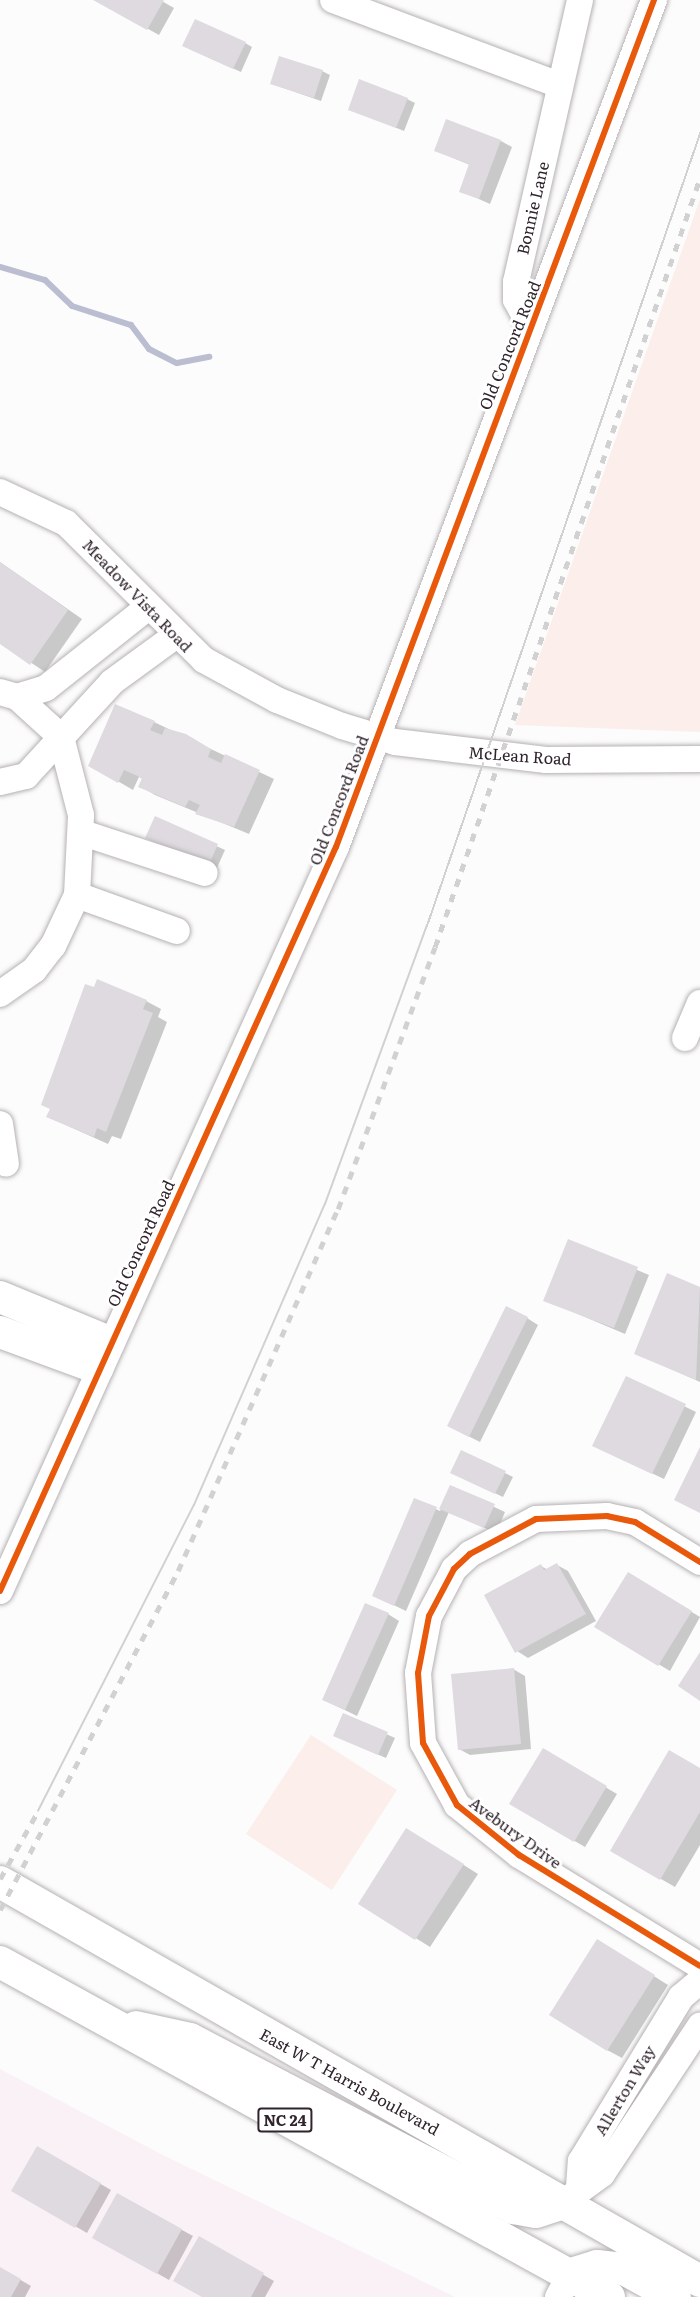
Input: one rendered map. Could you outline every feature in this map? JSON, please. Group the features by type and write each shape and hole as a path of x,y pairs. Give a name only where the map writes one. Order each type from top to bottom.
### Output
{"main road":[{"path":"0,1297 104,1355"},
{"path":"0,1332 104,1355"},
{"name":"East W T Harris Boulevard","path":"0,1882 573,2194 700,2281"},
{"name":"NC 24","path":"0,1962 565,2286 609,2297"},
{"path":"100,2018 190,2039 513,2208 536,2212 573,2194"},
{"path":"565,2286 612,2266 675,2297"}],"street":[{"path":"333,0 559,85"},
{"name":"Bonnie Lane","path":"531,328 516,300 516,282 580,0"},
{"name":"Old Concord Road","path":"0,1590 104,1355 310,908 377,738 654,0"},
{"name":"Meadow Vista Road","path":"0,492 66,523 175,636 228,676 377,738"},
{"path":"9,695 46,688 147,608"},
{"path":"0,782 26,776 112,682 175,636"},
{"path":"0,994 34,970 53,946 77,895 83,833 61,737 9,695"},
{"name":"McLean Road","path":"377,738 546,760 700,759"},
{"path":"83,833 205,873"},
{"path":"77,895 177,931"},
{"path":"685,1038 700,1003"},
{"path":"0,1124 6,1164"},
{"name":"Avebury Drive","path":"700,1562 635,1522 607,1516 536,1519 470,1554 454,1569 429,1616 418,1682 423,1743 457,1805 519,1855 700,1966"},
{"name":"Allerton Way","path":"573,2194 581,2162 690,1989"},
{"name":"Allerton Way","path":"573,2194 602,2174 692,2053 700,2026"}],"shaded area":[{"path":"700,199 700,732 515,725"},
{"path":"311,1735 397,1790 332,1890 246,1834"},
{"path":"0,2069 163,2155 455,2297 0,2297"}],"building":[{"path":"93,0 164,0 147,30"},
{"path":"195,19 246,42 233,69 182,46"},
{"path":"279,56 323,70 314,98 270,84"},
{"path":"359,79 408,98 396,128 348,110"},
{"path":"446,119 501,140 479,199 459,192 469,164 434,151"},
{"path":"0,562 68,610 30,665 0,644"},
{"path":"115,704 155,721 150,730 162,735 165,728 186,734 211,749 208,757 221,763 225,754 260,770 234,827 195,814 200,805 189,800 185,807 138,787 142,778 124,770 118,783 88,766"},
{"path":"155,816 218,844 208,867 145,838"},
{"path":"97,979 147,1000 143,1009 153,1013 106,1132 97,1128 94,1137 46,1117 50,1109 41,1105 85,984 94,987"},
{"path":"568,1239 638,1267 614,1328 543,1301"},
{"path":"667,1273 700,1287 696,1380 634,1354"},
{"path":"506,1306 528,1317 469,1437 447,1426"},
{"path":"626,1376 686,1404 652,1474 592,1446"},
{"path":"700,1447 700,1513 674,1500"},
{"path":"461,1450 506,1471 495,1494 450,1473"},
{"path":"450,1485 495,1504 484,1528 439,1509"},
{"path":"414,1498 437,1507 394,1606 372,1596"},
{"path":"557,1563 586,1614 515,1653 484,1595 541,1564 544,1570"},
{"path":"628,1572 692,1611 658,1666 594,1627"},
{"path":"365,1603 389,1613 345,1710 322,1700"},
{"path":"700,1652 700,1701 678,1686"},
{"path":"514,1668 521,1744 458,1750 451,1674"},
{"path":"343,1713 388,1732 378,1755 333,1736"},
{"path":"543,1748 607,1786 574,1842 509,1804"},
{"path":"669,1750 700,1768 700,1812 660,1880 610,1851"},
{"path":"406,1828 464,1864 415,1940 358,1904"},
{"path":"597,1939 655,1975 607,2051 549,2015"},
{"path":"37,2146 101,2183 75,2228 11,2191"},
{"path":"117,2193 182,2229 157,2274 92,2238"},
{"path":"199,2236 264,2273 251,2297 202,2297 173,2281"},
{"path":"0,2267 21,2279 11,2297 0,2297"}],"waterway":[{"path":"0,267 45,280 72,306 131,325 149,349 177,363 209,357"}],"tram line":[{"path":"38,1811 194,1505 325,1204 427,926 700,134"}],"railway":[{"path":"0,1910 178,1571 338,1209 435,947 700,178"},
{"path":"0,1879 38,1811"}],"cycle path":[{"path":"0,1591 336,847 654,0"},
{"path":"700,1562 635,1522 607,1516 536,1519 470,1554 454,1569 429,1616 418,1673 423,1743 457,1805 519,1855 700,1966"}]}
